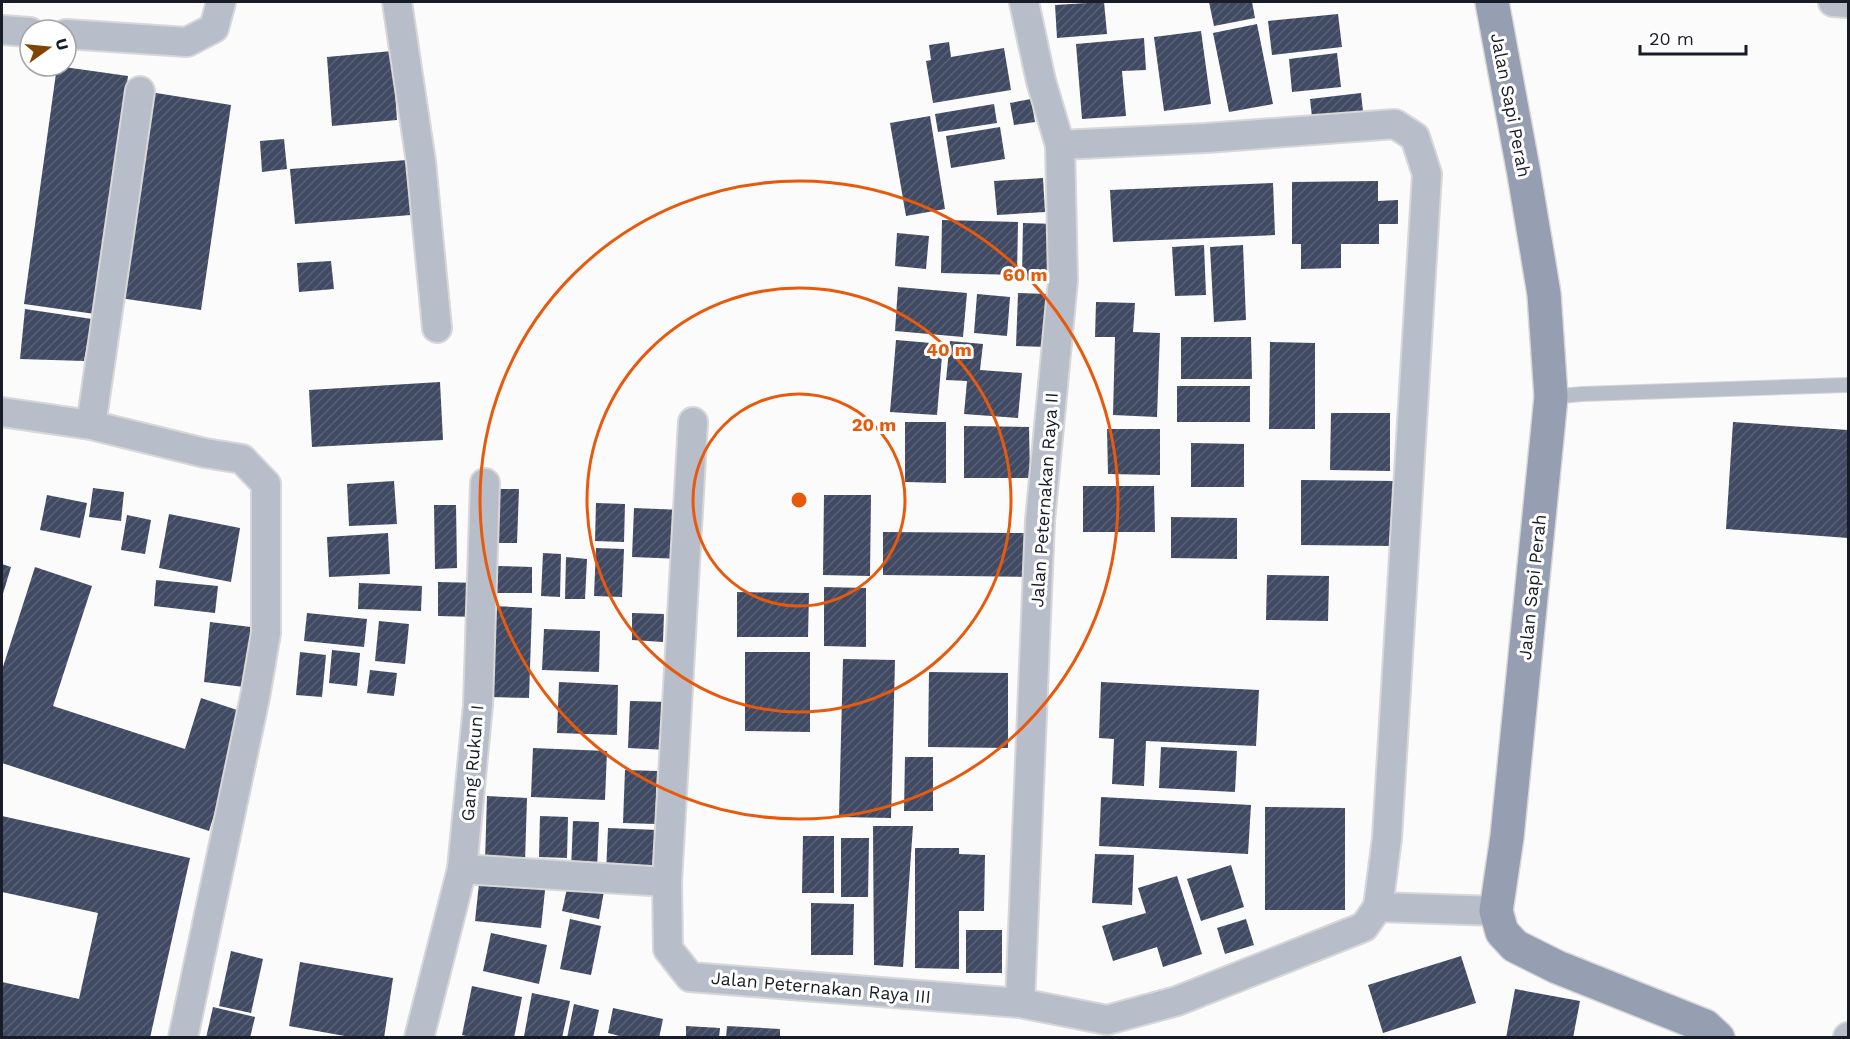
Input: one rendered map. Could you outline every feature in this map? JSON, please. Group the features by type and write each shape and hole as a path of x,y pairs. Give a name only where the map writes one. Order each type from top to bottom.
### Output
{"street":[{"path":"78,35 188,42 214,28 221,2"},
{"path":"396,2 421,162 437,328"},
{"name":"Jalan Peternakan Raya II","path":"1020,1003 1040,520 1063,280 1060,145 1041,81 1024,2"},
{"name":"Jalan Sapi Perah","path":"1492,2 1544,294 1551,397 1507,837 1496,912"},
{"path":"1833,2 1848,3"},
{"path":"2,30 18,31"},
{"path":"91,425 140,91"},
{"path":"1060,145 1206,138 1395,124 1415,137 1427,174 1387,837 1378,907 1496,912 1502,932 1515,945 1557,967 1705,1026 1718,1038"},
{"path":"2,412 91,425 205,453 242,459 266,484 266,633 255,697 183,1038"},
{"name":"Jalan Peternakan Raya III","path":"693,422 667,882 668,949 690,977 1020,1003 1107,1020 1177,1001 1365,927 1378,907"},
{"name":"Gang Rukun I","path":"418,1038 462,869 478,705 485,483"},
{"path":"462,869 667,882"}],"lane":[{"path":"1551,397 1848,385"}],"building":[{"path":"1104,2 1107,34 1057,38 1055,5"},
{"path":"1209,2 1252,2 1255,18 1214,26"},
{"path":"1338,14 1342,47 1272,55 1268,21"},
{"path":"1257,24 1273,104 1229,112 1213,33"},
{"path":"1201,31 1211,104 1164,111 1154,37"},
{"path":"1144,38 1146,70 1122,71 1126,116 1082,119 1076,44"},
{"path":"949,42 951,57 1004,48 1011,90 933,103 926,61 931,60 929,45"},
{"path":"392,51 397,120 332,126 327,57"},
{"path":"1337,53 1341,87 1292,92 1289,59"},
{"path":"78,69 128,76 95,314 24,304 55,78 78,78"},
{"path":"150,92 231,105 201,310 120,298"},
{"path":"1361,93 1364,121 1313,126 1310,99"},
{"path":"1031,99 1035,122 1014,125 1010,103"},
{"path":"994,104 997,123 938,132 935,114"},
{"path":"930,116 945,209 906,216 890,123"},
{"path":"1000,127 1005,159 951,168 946,136"},
{"path":"284,139 287,169 262,172 260,141"},
{"path":"407,160 411,215 295,224 290,169"},
{"path":"1043,178 1045,212 997,215 994,181"},
{"path":"1378,181 1378,201 1398,200 1398,224 1379,224 1379,244 1341,244 1341,268 1301,269 1301,244 1292,244 1292,182"},
{"path":"1273,183 1275,235 1113,242 1110,190"},
{"path":"942,220 1018,222 1017,275 941,273"},
{"path":"1023,223 1056,224 1055,277 1022,277"},
{"path":"897,233 929,236 926,269 895,266"},
{"path":"1204,245 1206,295 1175,296 1172,247"},
{"path":"1243,245 1246,320 1214,322 1210,247"},
{"path":"331,261 334,289 299,292 297,263"},
{"path":"898,287 967,293 963,337 895,331"},
{"path":"1018,293 1048,294 1047,347 1016,346"},
{"path":"977,294 1010,297 1007,336 974,333"},
{"path":"1096,302 1135,303 1133,332 1160,333 1157,417 1113,415 1115,337 1095,337"},
{"path":"25,309 92,319 84,361 20,359"},
{"path":"1181,337 1251,337 1252,379 1181,379"},
{"path":"896,340 943,344 937,415 890,412"},
{"path":"950,341 983,344 980,370 1022,373 1018,418 964,414 967,381 946,380"},
{"path":"1270,342 1315,343 1315,429 1269,429"},
{"path":"440,382 443,440 312,447 309,390"},
{"path":"1177,386 1250,386 1250,422 1177,422"},
{"path":"1331,413 1390,413 1390,471 1330,470"},
{"path":"905,422 946,422 946,483 905,482"},
{"path":"1733,422 1848,430 1848,538 1726,529"},
{"path":"964,426 1029,427 1030,478 964,478"},
{"path":"1107,429 1160,429 1160,475 1108,474"},
{"path":"1191,443 1244,444 1244,487 1191,487"},
{"path":"1301,480 1393,481 1392,546 1301,545"},
{"path":"394,481 397,524 349,526 347,484"},
{"path":"1083,486 1154,486 1155,532 1083,532"},
{"path":"93,488 124,492 121,521 89,517"},
{"path":"491,489 519,489 517,543 489,543"},
{"path":"47,495 87,503 80,538 40,530"},
{"path":"824,495 871,495 870,576 823,575"},
{"path":"596,503 625,504 624,542 595,541"},
{"path":"434,505 456,505 457,568 435,569"},
{"path":"634,508 683,510 682,559 632,557"},
{"path":"169,514 240,528 231,582 159,568"},
{"path":"127,515 151,520 145,554 121,550"},
{"path":"1171,517 1237,518 1237,559 1171,558"},
{"path":"883,532 1033,533 1033,577 883,575"},
{"path":"388,533 390,574 329,577 327,537"},
{"path":"596,548 624,549 622,597 594,596"},
{"path":"543,553 561,554 560,597 541,596"},
{"path":"566,557 587,559 585,599 565,599"},
{"path":"2,564 11,567 2,597"},
{"path":"497,566 532,567 532,593 496,593"},
{"path":"35,567 92,586 53,706 185,749 201,698 246,713 209,831 2,763 2,670"},
{"path":"1267,575 1329,576 1328,621 1266,620"},
{"path":"156,580 218,586 215,613 154,606"},
{"path":"438,582 479,583 478,617 438,616"},
{"path":"359,583 422,586 421,611 358,609"},
{"path":"824,587 866,588 866,647 824,646"},
{"path":"737,592 809,593 808,637 737,637"},
{"path":"493,606 532,608 529,698 490,697"},
{"path":"307,613 367,619 364,647 304,641"},
{"path":"632,613 664,614 663,642 632,640"},
{"path":"379,621 409,624 405,664 375,661"},
{"path":"210,622 251,627 244,687 204,682"},
{"path":"544,629 600,631 599,672 542,670"},
{"path":"332,650 360,653 357,686 329,683"},
{"path":"300,652 326,655 322,697 296,695"},
{"path":"745,652 810,652 810,732 745,731"},
{"path":"843,659 895,660 891,818 839,817"},
{"path":"370,670 397,673 394,696 367,693"},
{"path":"929,672 1008,673 1008,748 928,747"},
{"path":"559,682 618,685 617,735 557,733"},
{"path":"1101,682 1259,690 1256,746 1146,741 1144,786 1112,784 1114,739 1099,738"},
{"path":"630,701 670,702 668,750 628,748"},
{"path":"1161,747 1237,751 1235,792 1159,788"},
{"path":"533,748 607,751 605,800 531,797"},
{"path":"905,757 933,757 933,811 904,811"},
{"path":"625,770 657,771 655,824 623,823"},
{"path":"487,796 527,798 525,861 485,860"},
{"path":"1101,797 1251,805 1248,854 1099,846"},
{"path":"1265,807 1345,808 1345,910 1265,910"},
{"path":"2,816 190,858 150,1038 2,1038 2,982 79,999 98,913 2,892"},
{"path":"540,816 568,817 567,858 539,857"},
{"path":"573,821 599,822 597,870 571,869"},
{"path":"873,826 913,826 903,967 874,965"},
{"path":"608,828 658,830 656,875 606,873"},
{"path":"803,836 834,836 834,893 802,893"},
{"path":"841,838 869,838 868,897 841,897"},
{"path":"915,848 959,848 959,854 985,855 984,911 959,911 959,969 915,968"},
{"path":"1095,854 1134,855 1132,905 1092,903"},
{"path":"1231,865 1244,907 1201,921 1187,879"},
{"path":"480,874 546,881 541,928 475,921"},
{"path":"1177,876 1202,954 1163,967 1157,947 1113,961 1102,926 1146,913 1138,888"},
{"path":"568,884 604,891 599,919 562,911"},
{"path":"811,903 854,904 853,955 811,955"},
{"path":"570,919 601,926 591,975 560,969"},
{"path":"1246,919 1254,945 1225,954 1217,928"},
{"path":"966,930 1002,930 1002,973 966,973"},
{"path":"491,933 547,945 539,984 483,971"},
{"path":"231,951 263,959 251,1013 219,1006"},
{"path":"1461,956 1476,1003 1383,1033 1368,985"},
{"path":"300,962 393,978 384,1038 356,1038 289,1026"},
{"path":"472,986 522,997 514,1038 475,1038 462,1035"},
{"path":"1515,989 1580,1001 1573,1038 1506,1038"},
{"path":"532,993 570,1001 562,1038 524,1036"},
{"path":"574,1004 599,1010 593,1038 567,1038"},
{"path":"213,1007 255,1017 250,1038 206,1038"},
{"path":"613,1008 663,1019 659,1038 627,1038 608,1033"},
{"path":"686,1026 720,1028 719,1038 686,1038"},
{"path":"727,1026 780,1029 780,1038 726,1038"}]}
